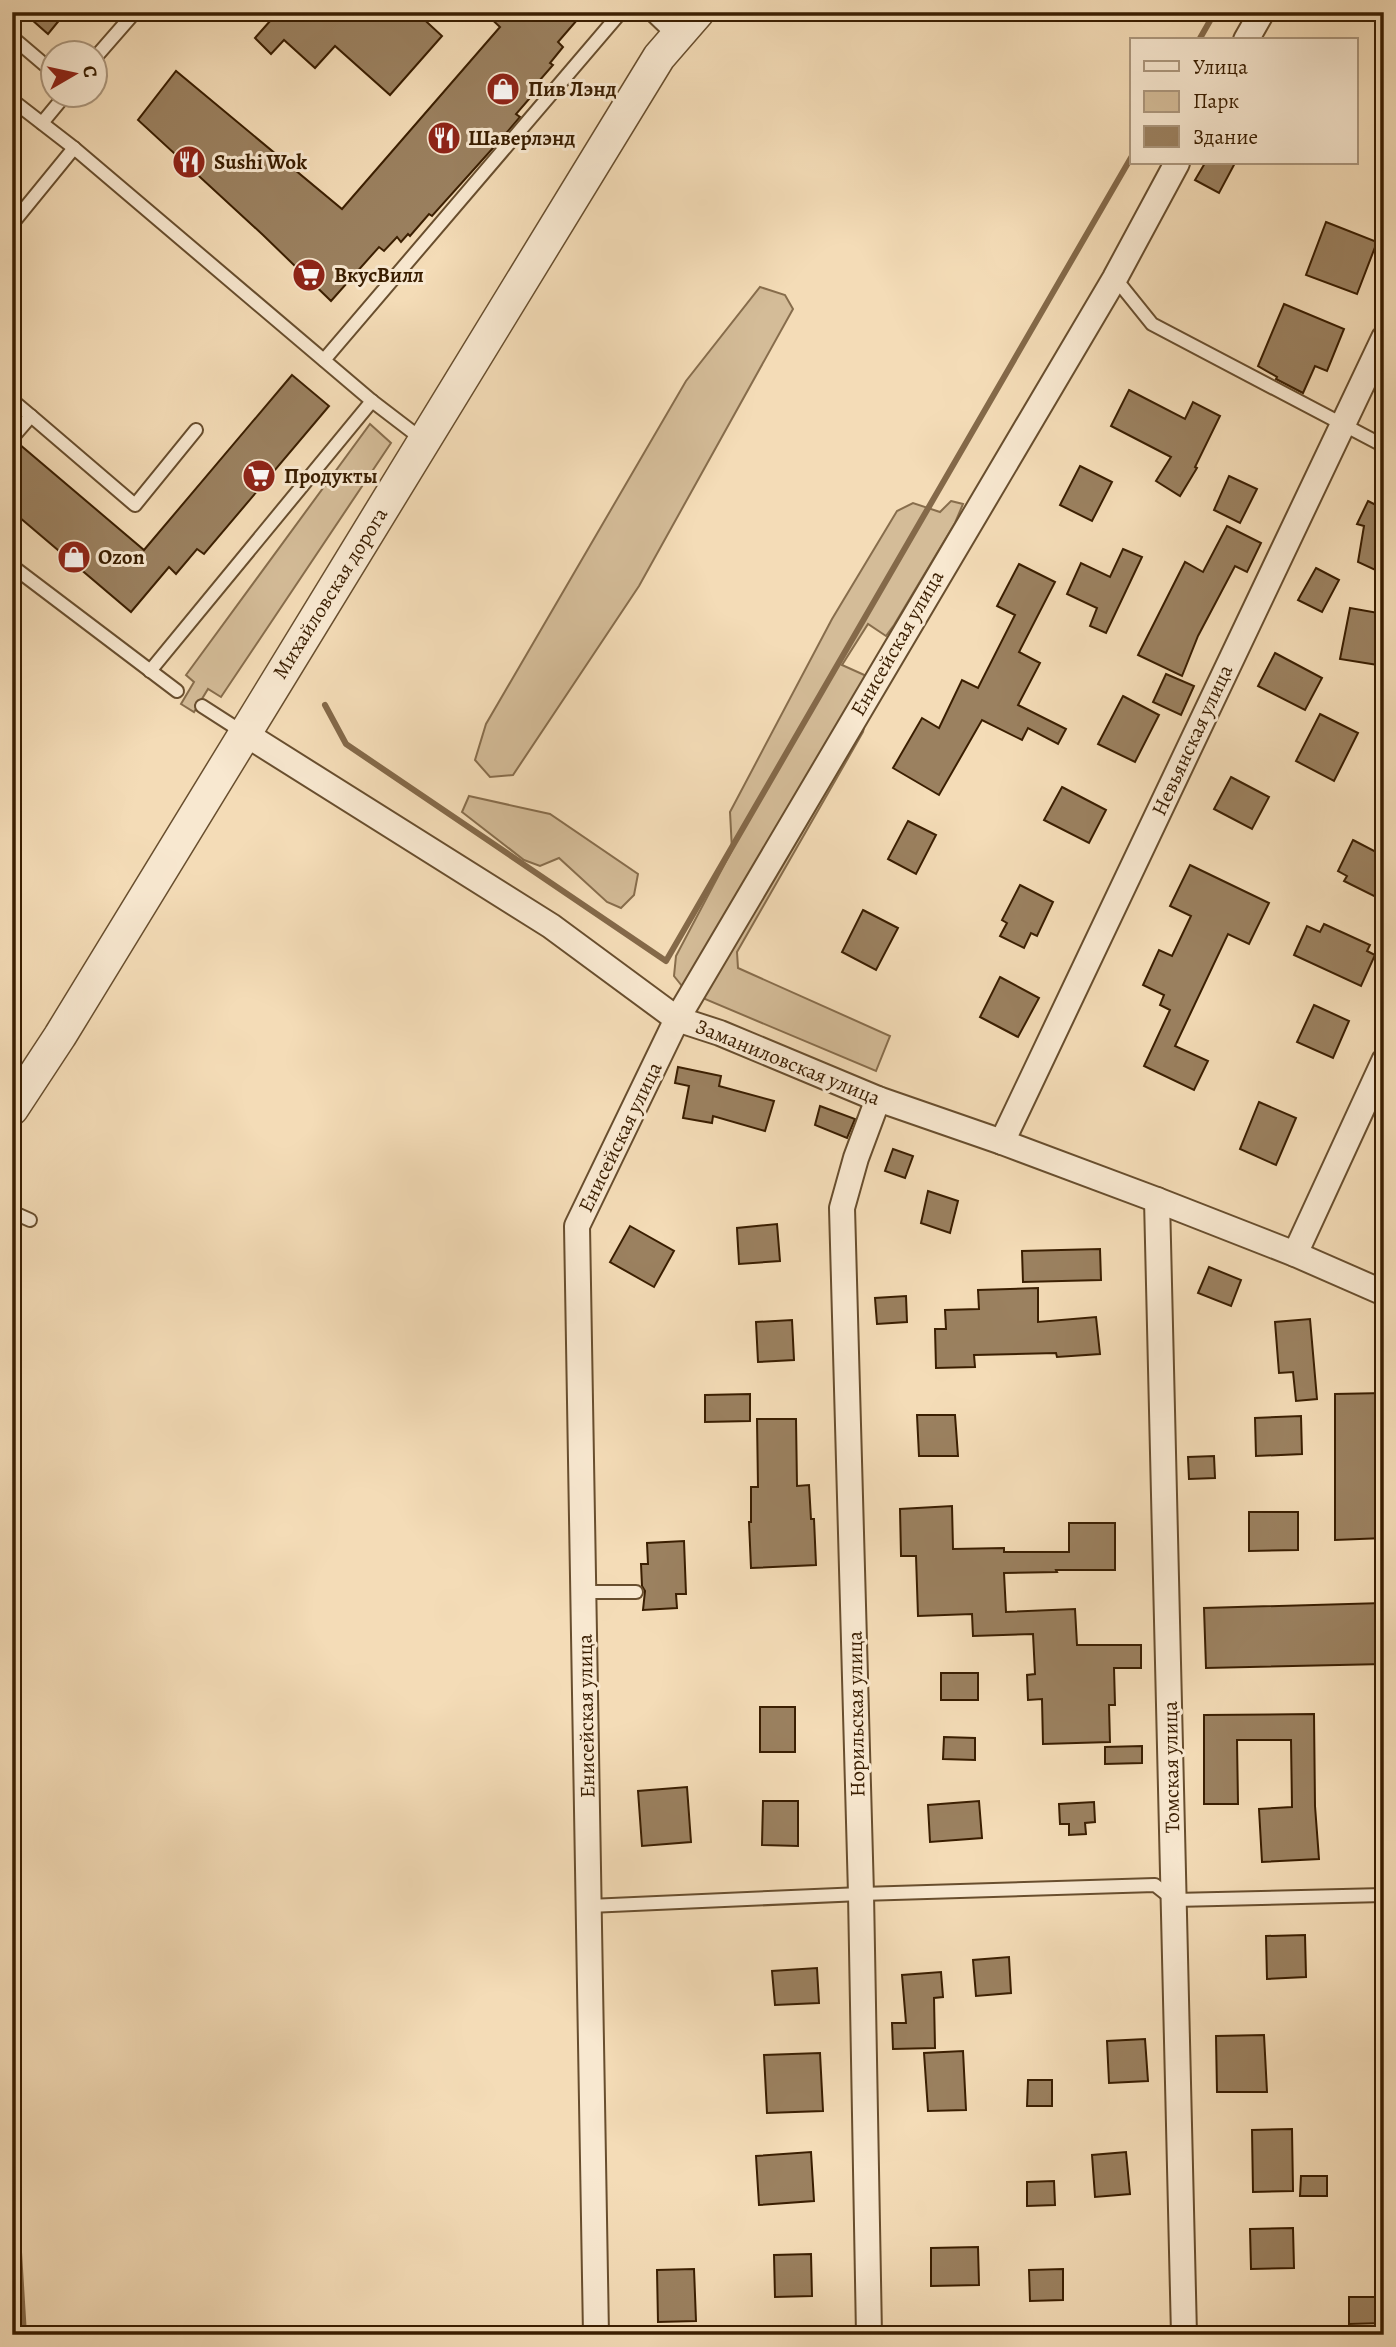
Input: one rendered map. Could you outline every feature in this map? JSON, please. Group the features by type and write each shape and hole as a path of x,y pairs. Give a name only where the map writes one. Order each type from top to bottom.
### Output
{"street":[{"name":"Михайловская дорога","path":"12,1108 60,1036 659,57 698,12"},
{"path":"1247,38 1262,12"},
{"name":"Енисейская улица","path":"596,2335 577,1226 677,1019 1115,278 1176,164"},
{"name":"Невьянская улица","path":"1002,1142 1384,338"},
{"name":"Заманиловская улица","path":"244,733 551,926 677,1019 720,1033 878,1099 1157,1200 1295,1254 1384,1293"},
{"path":"1295,1254 1384,1061"},
{"name":"Норильская улица","path":"869,2335 861,1894 842,1208 856,1158 878,1099"},
{"name":"Томская улица","path":"1157,1200 1184,2335"}],"lane":[{"path":"108,43 135,12"},
{"path":"324,360 621,12"},
{"path":"649,12 676,38"},
{"path":"12,37 38,59"},
{"path":"12,100 74,148 372,401 424,440"},
{"path":"42,123 54,108"},
{"path":"12,224 74,148"},
{"path":"1115,278 1152,324 1384,446"},
{"path":"12,400 135,505 196,430"},
{"path":"150,671 372,401"},
{"path":"12,438 31,416"},
{"path":"12,566 177,691"},
{"path":"202,706 244,733"},
{"path":"12,1212 30,1220"},
{"path":"584,1592 636,1592"},
{"path":"589,1906 1155,1885 1174,1900 1384,1895"}],"green space":[{"path":"760,287 785,295 793,309 639,586 513,775 490,777 475,760 486,724 686,381"},
{"path":"370,424 391,443 221,697 208,689 194,712 181,704 194,682 186,675"},
{"path":"951,501 963,504 955,523 894,625 886,636 868,624 842,665 871,678 873,690 863,732 737,952 738,968 890,1036 876,1071 686,991 674,976 676,956 732,850 730,812 832,619 897,511 913,503 940,512"},
{"path":"469,796 550,814 638,874 634,895 621,908 607,902 559,858 540,866 524,860 462,812"}],"building":[{"path":"23,12 66,12 48,34"},
{"path":"278,12 416,12 442,36 390,95 335,46 315,68 284,40 271,54 255,38"},
{"path":"484,12 584,12 558,42 563,47 550,63 553,65 533,88 536,91 516,114 520,117 502,138 432,216 429,214 410,236 408,234 401,242 397,237 384,251 379,247 331,301 138,120 176,71 342,209 500,27"},
{"path":"1204,164 1234,164 1219,193 1195,180"},
{"path":"1326,222 1377,242 1357,294 1306,275"},
{"path":"1284,304 1344,329 1327,371 1315,366 1303,393 1258,366"},
{"path":"292,375 329,406 204,554 197,549 176,574 169,567 131,612 12,511 12,447 19,444 144,550"},
{"path":"1129,390 1185,419 1193,402 1220,416 1195,467 1197,468 1180,496 1156,481 1171,457 1111,426"},
{"path":"1080,466 1112,482 1092,521 1060,505"},
{"path":"1229,476 1257,489 1240,523 1214,510"},
{"path":"1368,501 1384,509 1384,574 1358,562 1364,526 1357,524"},
{"path":"1227,526 1261,543 1247,572 1235,566 1198,636 1182,676 1138,655 1185,562 1203,572"},
{"path":"1123,549 1142,557 1106,633 1090,626 1097,608 1067,594 1081,563 1110,577"},
{"path":"1019,564 1055,582 1019,652 1040,663 1018,705 1066,729 1058,744 1028,728 1022,740 982,720 939,795 893,768 922,718 939,728 962,680 978,688 1015,615 997,606"},
{"path":"1316,568 1339,580 1322,612 1298,600"},
{"path":"1350,608 1384,614 1384,666 1340,659"},
{"path":"1275,653 1322,678 1305,710 1258,686"},
{"path":"1166,674 1194,686 1181,715 1153,702"},
{"path":"1123,696 1159,715 1135,762 1098,744"},
{"path":"1320,714 1358,733 1334,781 1296,761"},
{"path":"1231,777 1269,797 1252,829 1214,809"},
{"path":"1062,787 1106,810 1089,843 1044,820"},
{"path":"908,821 936,835 916,874 888,859"},
{"path":"1353,840 1384,856 1384,901 1344,881 1347,876 1338,871"},
{"path":"1190,865 1269,903 1249,944 1228,934 1175,1046 1208,1061 1194,1090 1144,1066 1170,1010 1160,1005 1164,995 1143,985 1159,950 1172,956 1191,916 1170,906"},
{"path":"1020,885 1053,902 1037,936 1031,933 1024,948 1000,936 1007,923 1002,920"},
{"path":"863,910 898,928 876,970 842,952"},
{"path":"1324,924 1370,945 1367,951 1375,955 1361,986 1294,955 1307,926 1320,932"},
{"path":"1000,977 1039,998 1018,1037 980,1017"},
{"path":"1314,1005 1349,1021 1333,1058 1297,1042"},
{"path":"678,1067 721,1076 719,1086 774,1101 765,1131 713,1116 712,1123 683,1118 689,1086 675,1083"},
{"path":"1259,1102 1296,1118 1276,1165 1240,1149"},
{"path":"820,1106 855,1119 847,1138 815,1125"},
{"path":"893,1149 913,1156 905,1178 885,1171"},
{"path":"928,1191 958,1201 950,1233 921,1223"},
{"path":"777,1224 780,1261 739,1264 737,1228"},
{"path":"630,1226 674,1251 654,1287 610,1262"},
{"path":"1100,1249 1101,1280 1023,1282 1022,1251"},
{"path":"1209,1267 1241,1280 1231,1306 1198,1293"},
{"path":"1038,1288 1038,1322 1096,1317 1100,1354 1057,1357 1056,1353 974,1355 975,1367 936,1368 935,1329 946,1329 945,1310 979,1309 978,1290"},
{"path":"906,1296 907,1322 877,1324 875,1298"},
{"path":"1310,1319 1317,1399 1296,1401 1293,1372 1279,1373 1275,1322"},
{"path":"792,1320 794,1360 758,1362 756,1322"},
{"path":"1384,1393 1384,1538 1335,1540 1335,1394"},
{"path":"750,1394 750,1421 705,1422 705,1395"},
{"path":"917,1415 955,1415 958,1456 919,1456"},
{"path":"1301,1416 1302,1454 1256,1456 1255,1418"},
{"path":"757,1419 796,1419 797,1486 809,1485 816,1565 751,1568 749,1522 751,1487 758,1487"},
{"path":"1214,1456 1215,1478 1189,1479 1188,1457"},
{"path":"952,1506 953,1549 1004,1548 1004,1552 1069,1552 1069,1523 1115,1523 1115,1570 1004,1573 1006,1612 1075,1609 1077,1645 1141,1645 1141,1668 1114,1668 1115,1705 1109,1705 1110,1742 1043,1744 1042,1699 1028,1700 1027,1675 1035,1674 1033,1634 973,1636 972,1614 918,1616 916,1556 901,1556 900,1509"},
{"path":"1249,1512 1298,1512 1298,1550 1249,1551"},
{"path":"684,1541 686,1594 676,1594 677,1608 643,1610 645,1591 642,1586 641,1564 648,1564 647,1543"},
{"path":"1383,1603 1384,1664 1206,1668 1204,1608"},
{"path":"941,1673 978,1673 978,1700 941,1700"},
{"path":"760,1707 795,1707 795,1752 760,1752"},
{"path":"1314,1714 1315,1806 1319,1859 1262,1862 1259,1809 1292,1807 1291,1740 1237,1740 1238,1804 1204,1804 1204,1715"},
{"path":"944,1737 975,1738 975,1760 943,1759"},
{"path":"1142,1746 1142,1763 1105,1764 1105,1747"},
{"path":"687,1787 691,1842 642,1846 638,1791"},
{"path":"763,1801 798,1801 798,1846 762,1845"},
{"path":"979,1801 982,1838 930,1842 928,1805"},
{"path":"1094,1802 1095,1822 1085,1823 1086,1834 1069,1835 1069,1824 1060,1824 1059,1804"},
{"path":"1305,1935 1306,1977 1267,1979 1266,1936"},
{"path":"1009,1957 1011,1993 976,1996 973,1960"},
{"path":"817,1968 819,2003 775,2005 772,1971"},
{"path":"941,1972 943,1997 934,1998 935,2048 893,2049 892,2023 906,2023 902,1975"},
{"path":"1264,2035 1267,2092 1217,2092 1216,2036"},
{"path":"1145,2039 1148,2081 1109,2083 1107,2041"},
{"path":"963,2051 966,2110 928,2111 924,2053"},
{"path":"820,2053 823,2111 767,2113 764,2055"},
{"path":"1028,2080 1052,2080 1052,2106 1027,2106"},
{"path":"1292,2129 1293,2191 1253,2192 1252,2130"},
{"path":"811,2152 814,2201 759,2205 756,2156"},
{"path":"1126,2152 1130,2194 1095,2197 1092,2155"},
{"path":"1301,2176 1327,2176 1327,2196 1300,2196"},
{"path":"1054,2181 1055,2205 1027,2206 1027,2182"},
{"path":"1293,2228 1294,2268 1251,2269 1250,2229"},
{"path":"978,2247 979,2285 931,2286 931,2248"},
{"path":"811,2254 812,2296 775,2297 774,2255"},
{"path":"694,2269 696,2321 658,2322 657,2270"},
{"path":"1063,2269 1063,2300 1030,2301 1029,2270"},
{"path":"1349,2297 1384,2297 1384,2323 1349,2324"}],"waterway":[{"path":"1200,38 1215,12"},
{"path":"325,705 346,744 666,961 1130,159"},
{"path":"12,2136 24,2335"}],"place":[{"name":"Пив Лэнд","path":"503,89"},
{"name":"Шаверлэнд","path":"444,138"},
{"name":"Sushi Wok","path":"189,162"},
{"name":"ВкусВилл","path":"309,275"},
{"name":"Продукты","path":"259,476"},
{"name":"Ozon","path":"74,557"}]}
